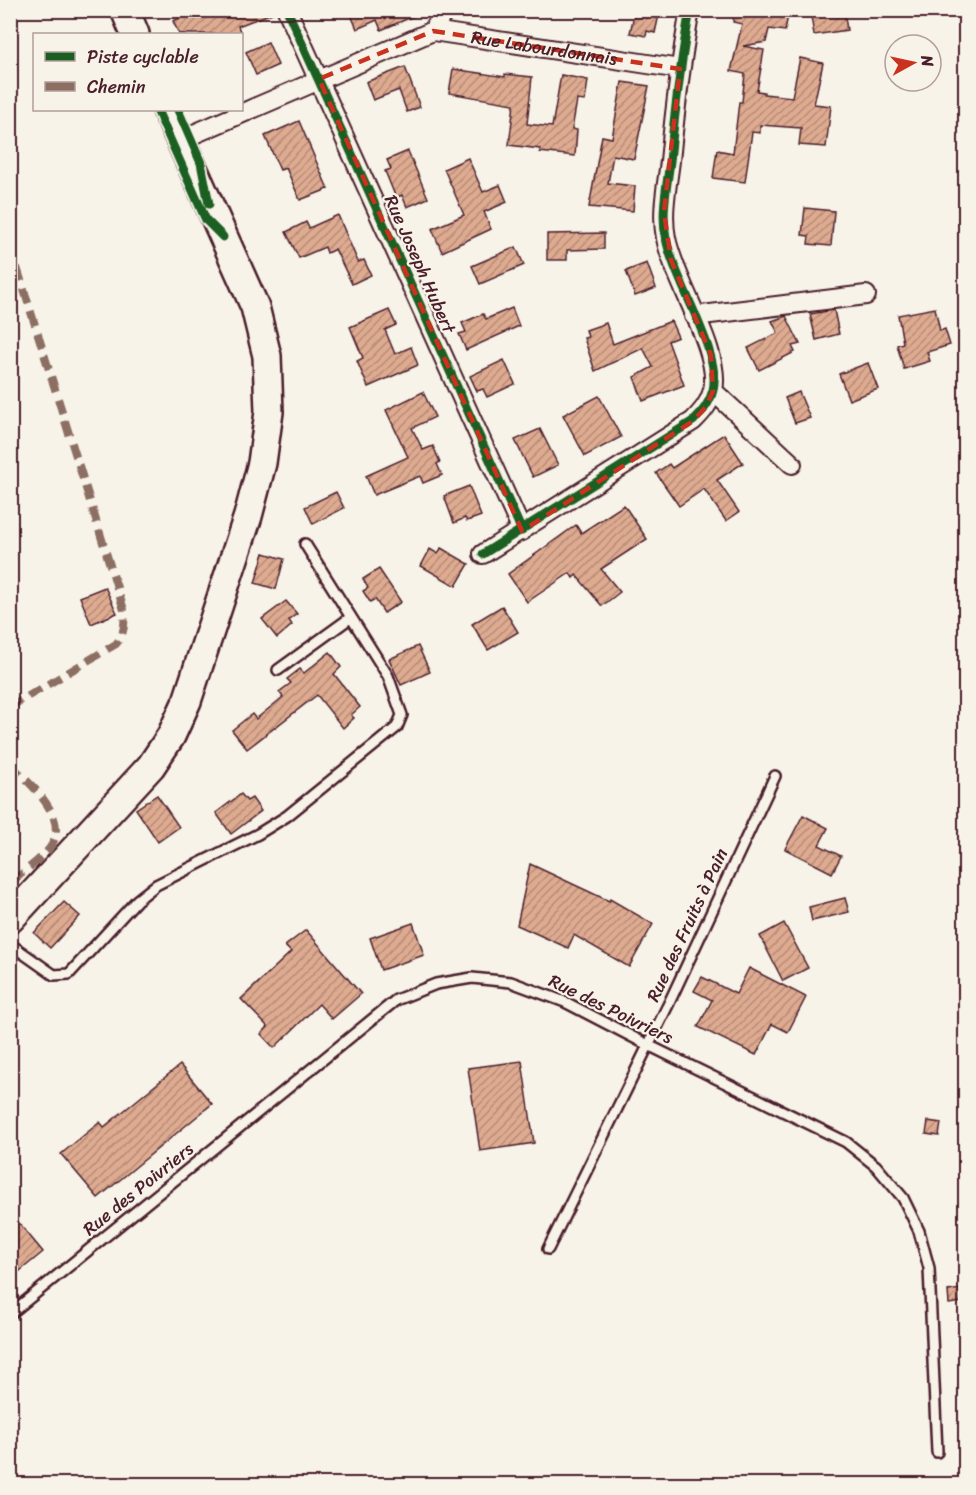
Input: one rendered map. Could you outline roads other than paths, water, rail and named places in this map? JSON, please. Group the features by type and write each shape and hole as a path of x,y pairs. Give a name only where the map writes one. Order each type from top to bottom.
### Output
{"main road":[{"path":"125,10 135,33"},
{"path":"10,919 151,766 171,736 187,701 248,516 262,463 268,412 267,356 255,308 167,111"}],"street":[{"name":"Rue Joseph Hubert","path":"287,10 522,531"},
{"path":"180,140 433,32 444,10"},
{"path":"483,554 693,421 706,407 713,391 714,374 711,355 671,260 664,212 680,69 690,10"},
{"name":"Rue Labourdonnais","path":"433,32 680,69"},
{"path":"694,315 866,295"},
{"path":"713,391 792,464"}],"lane":[{"path":"10,944 54,975 69,974 137,900 156,885 258,834 287,816 397,727 402,715 388,676 305,544"},
{"path":"278,670 350,618"},
{"name":"Rue des Fruits à Pain","path":"548,1249 648,1045 775,776"},
{"name":"Rue des Poivriers","path":"10,1314 396,1000 436,984 472,978 511,982 566,1002 846,1142 876,1166 903,1198 919,1232 929,1268 938,1452"}]}
